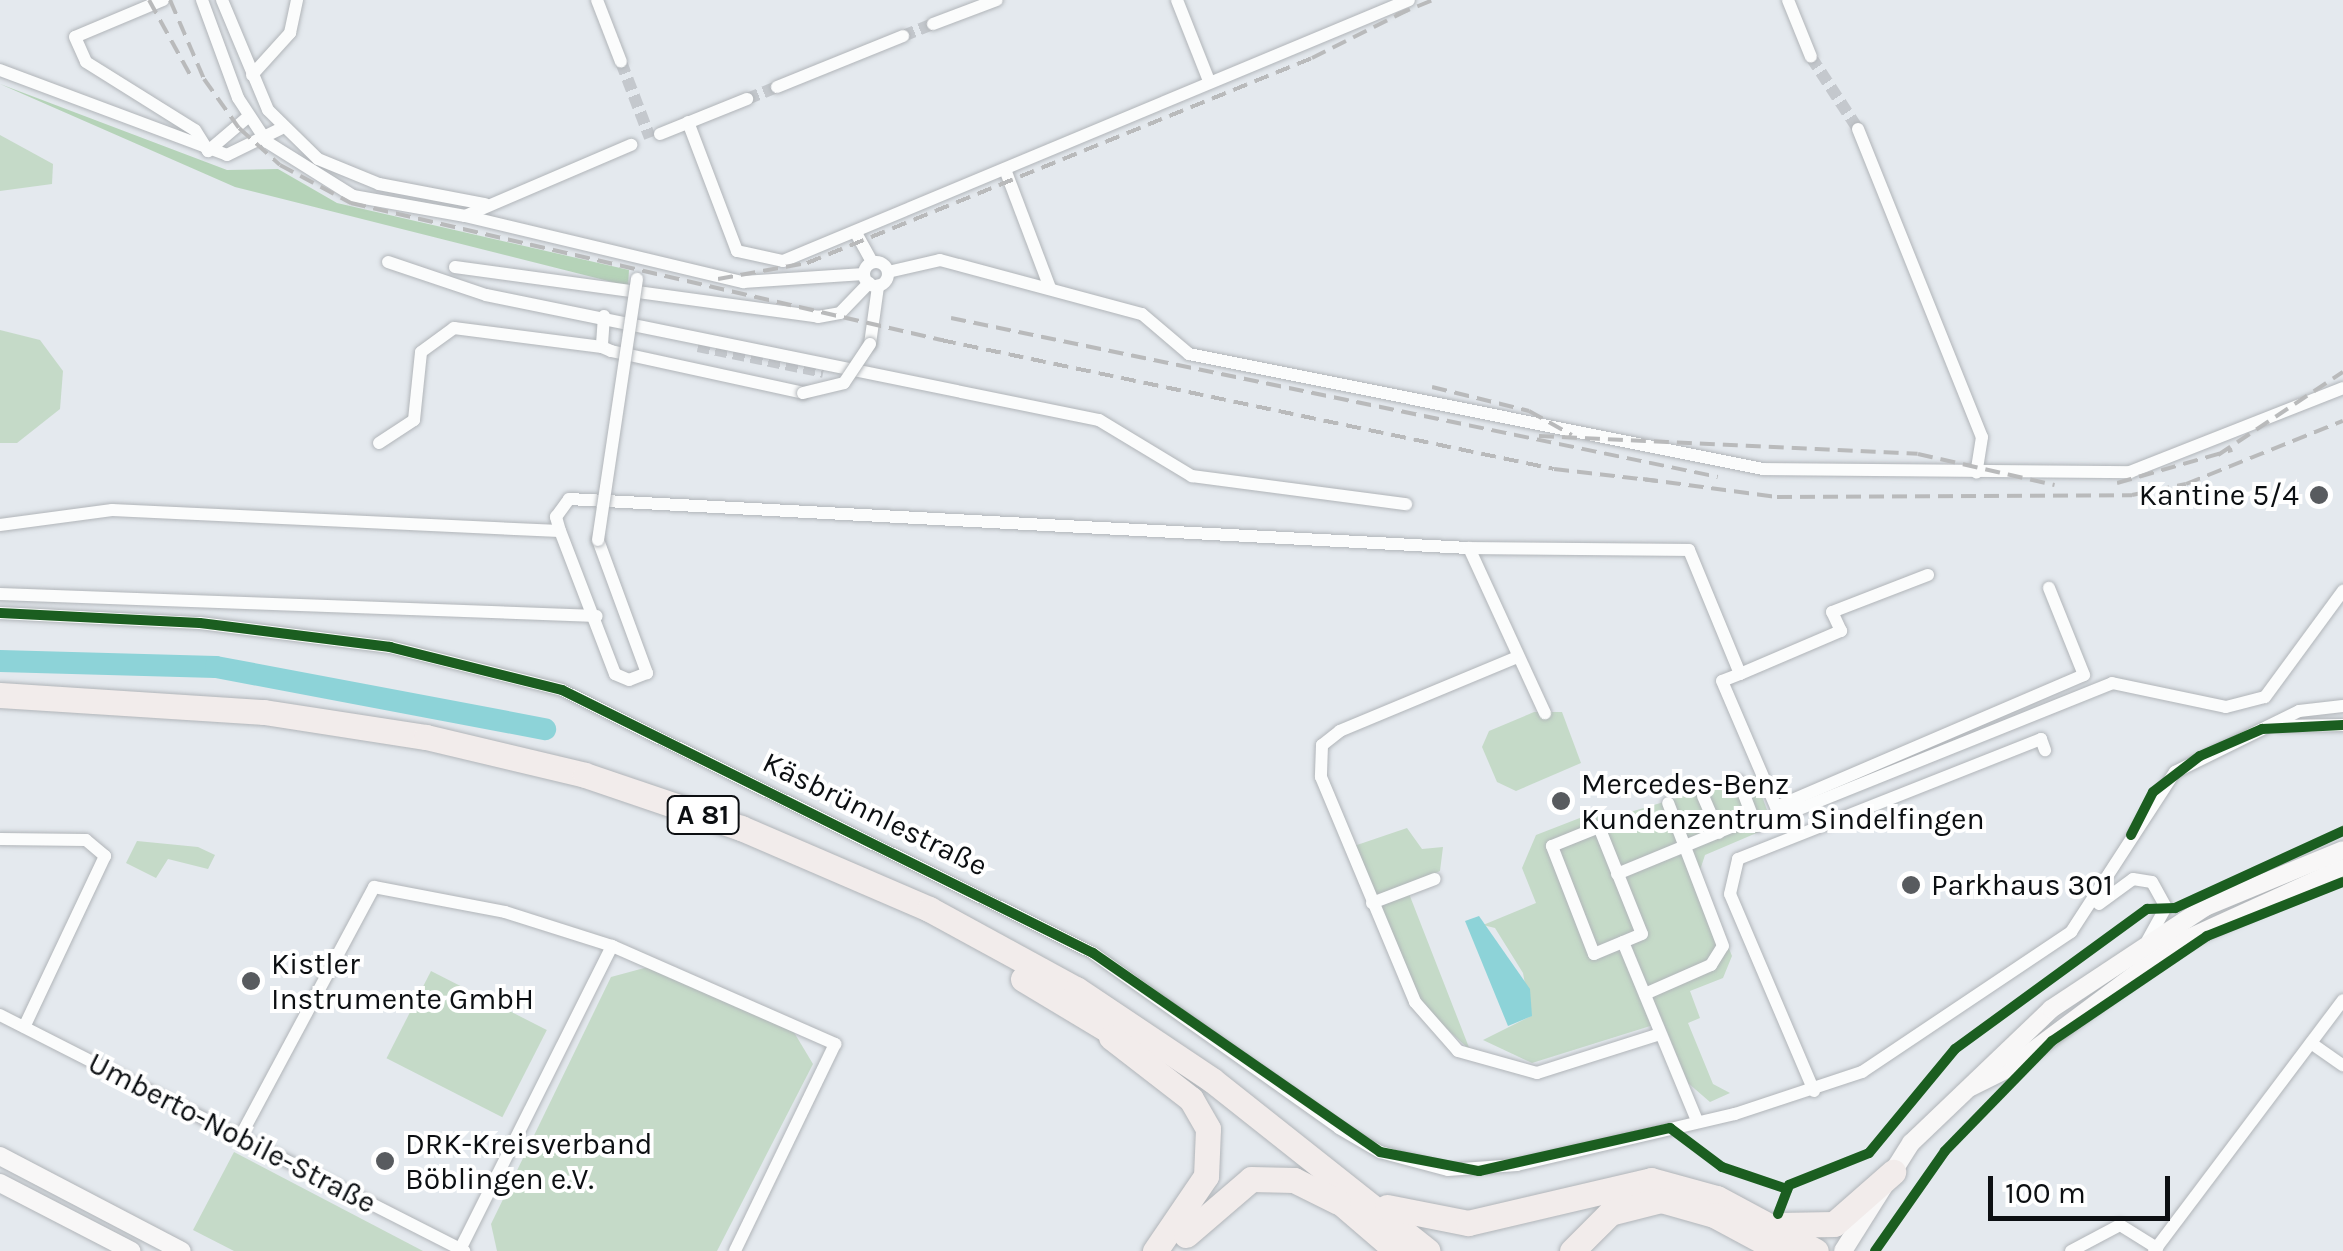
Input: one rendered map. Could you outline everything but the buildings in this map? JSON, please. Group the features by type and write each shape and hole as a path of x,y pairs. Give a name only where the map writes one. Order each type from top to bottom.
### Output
{"highway":[{"name":"A 81","path":"0,695 327,720 650,795 853,875 1061,980 1324,1167 1428,1251"},
{"name":"A 81","path":"0,710 266,727 554,783 796,867 1071,1006 1345,1206 1397,1251"},
{"path":"1071,1006 1204,1117 1206,1176 1155,1251"},
{"path":"1324,1167 1427,1222 1480,1222 1592,1187 1651,1180 1700,1190 1772,1242"},
{"path":"1772,1242 1834,1224 1892,1172"},
{"path":"1174,1251 1212,1204 1251,1179 1294,1180 1345,1206"},
{"path":"1572,1251 1610,1213 1661,1200 1772,1242 1816,1251"}],"main road":[{"path":"1843,1251 1892,1172 1950,1102 2051,1009 2148,940 2259,881 2343,850"},
{"path":"1950,1102 2012,1068 2161,952 2343,869"},
{"path":"0,1156 182,1251"},
{"path":"0,1182 132,1251"}],"street":[{"path":"163,0 75,36 106,82 195,130 208,150"},
{"path":"202,0 248,118 267,142 353,196 465,216 640,262 759,283 870,281"},
{"path":"222,0 252,74 282,128 346,173 488,204"},
{"path":"252,74 272,58 297,0"},
{"path":"596,0 621,62"},
{"path":"933,24 997,0"},
{"path":"1177,0 1210,81"},
{"path":"688,122 737,251 782,261 1006,172 1210,81 1409,0"},
{"path":"1788,0 1812,57"},
{"path":"777,87 903,36"},
{"path":"0,70 227,155 267,142 282,128"},
{"path":"660,134 747,98"},
{"path":"208,150 248,118"},
{"path":"1858,129 1982,437 1976,473"},
{"path":"465,216 632,145"},
{"path":"1006,172 1050,288"},
{"path":"856,234 872,262 888,272"},
{"path":"455,267 818,317 840,313 870,281 888,272 940,260 1142,314 1189,354 1693,459 1815,472 2130,472 2343,388"},
{"path":"388,262 486,295 1041,406 1124,428 1192,476 1406,504"},
{"path":"640,262 637,278 598,540 647,673 615,674 597,616 556,516 569,499 586,496 1469,548 1689,550 1740,674"},
{"path":"379,443 414,420 418,364 432,337 476,328 602,347 803,394 844,384 870,344 872,262"},
{"path":"602,347 604,316"},
{"path":"648,326 698,346"},
{"path":"0,525 112,510 560,531"},
{"path":"1469,548 1514,658 1545,712"},
{"path":"1928,575 1832,612 1841,631 1722,681 1776,807 2084,675 2049,588"},
{"path":"1739,781 1757,826 2112,683 2226,707 2265,697 2343,591"},
{"path":"0,594 597,616"},
{"name":"Käsbrünnlestraße","path":"0,614 200,622 390,647 562,690 1093,953 1339,1128 1421,1165 1517,1165 1697,1121 1814,1090 1920,1040 2040,960 2097,904 2153,792 2200,756 2299,711 2343,706"},
{"path":"1514,658 1322,746 1321,777 1372,903 1426,1020 1476,1059 1508,1070 1567,1069 1660,1034"},
{"name":"Käsbrünnlestraße","path":"2262,729 2343,725"},
{"path":"1814,1090 1730,894 1738,858 1779,850 1944,784 2042,738 2045,750"},
{"path":"1704,796 1719,833"},
{"path":"1645,994 1721,954 1687,848 1668,803"},
{"path":"1617,874 1753,818"},
{"path":"1599,827 1642,934 1624,942 1594,954 1552,846 1599,827"},
{"path":"0,838 86,840 105,856 24,1027"},
{"path":"1372,903 1434,879"},
{"path":"2097,904 2133,879 2152,882 2166,907 2148,940"},
{"path":"239,1139 374,887 505,912 612,946 768,1007 835,1044 735,1251"},
{"path":"1624,942 1697,1121"},
{"path":"461,1250 612,946"},
{"path":"2071,1251 2120,1225 2156,1250 2343,1000"},
{"name":"Umberto-Nobile-Straße","path":"0,1015 461,1250"},
{"path":"2311,1042 2343,1065"}],"green space":[{"path":"0,84 227,170 278,169 337,203 629,270 628,286 235,187"},
{"path":"0,135 53,164 52,184 0,191"},
{"path":"0,330 40,340 63,371 60,409 17,443 0,443"},
{"path":"1534,712 1562,712 1581,763 1516,791 1497,782 1482,747 1489,731"},
{"path":"1754,775 1773,826 1705,855 1699,873 1732,956 1723,978 1690,991 1700,1018 1688,1023 1713,1084 1730,1093 1710,1102 1688,1083 1663,1022 1532,1063 1483,1040 1531,1016 1523,973 1495,928 1483,925 1536,903 1522,868 1536,835 1603,809 1607,819"},
{"path":"1407,828 1422,849 1443,847 1440,871 1406,886 1470,1050 1423,1007 1354,846"},
{"path":"137,841 198,847 215,855 208,869 168,859 156,878 126,863"},
{"path":"648,967 789,1024 813,1064 717,1251 497,1251 491,1224 611,977"},
{"path":"431,971 547,1030 502,1117 387,1058"},
{"path":"234,1152 423,1251 234,1251 193,1230"}],"water":[{"path":"1479,916 1530,989 1532,1016 1508,1026 1465,921"}],"waterway":[{"path":"0,661 216,667 545,729"}],"tunnel":[{"path":"903,36 933,24"},
{"path":"1811,57 1858,129"},
{"path":"621,62 650,138"},
{"path":"747,99 777,87"},
{"path":"698,346 823,372"}],"railway":[{"path":"149,0 193,80"},
{"path":"170,0 204,79 239,128 280,165 351,203 941,340 1554,469 1657,481"},
{"path":"1396,15 1433,0"},
{"path":"718,279 807,263 1312,58 1410,9"},
{"path":"951,318 1718,477"},
{"path":"2218,455 2343,372"},
{"path":"1432,387 1529,411 1572,435"},
{"path":"1643,479 1777,497 2132,495 2186,484 2343,421"},
{"path":"1539,436 1918,454 2055,485"},
{"path":"2117,483 2232,450"}],"cycle path":[{"path":"0,613 200,623 390,647 562,690 1093,953 1380,1152 1479,1171 1670,1128 1722,1167 1787,1189"},
{"path":"2131,835 2153,792 2200,756 2262,729 2343,725"},
{"path":"1778,1214 1789,1185 1869,1153 1955,1049 2147,909 2175,908 2343,831"},
{"path":"1875,1251 1945,1151 2052,1041 2207,936 2343,882"}],"place":[{"name":"Kantine 5/4","path":"2319,495"},
{"name":"Mercedes-Benz Kundenzentrum Sindelfingen","path":"1561,801"},
{"name":"Parkhaus 301","path":"1911,885"},
{"name":"Kistler Instrumente GmbH","path":"251,981"},
{"name":"DRK-Kreisverband Böblingen e.V.","path":"385,1161"}]}
